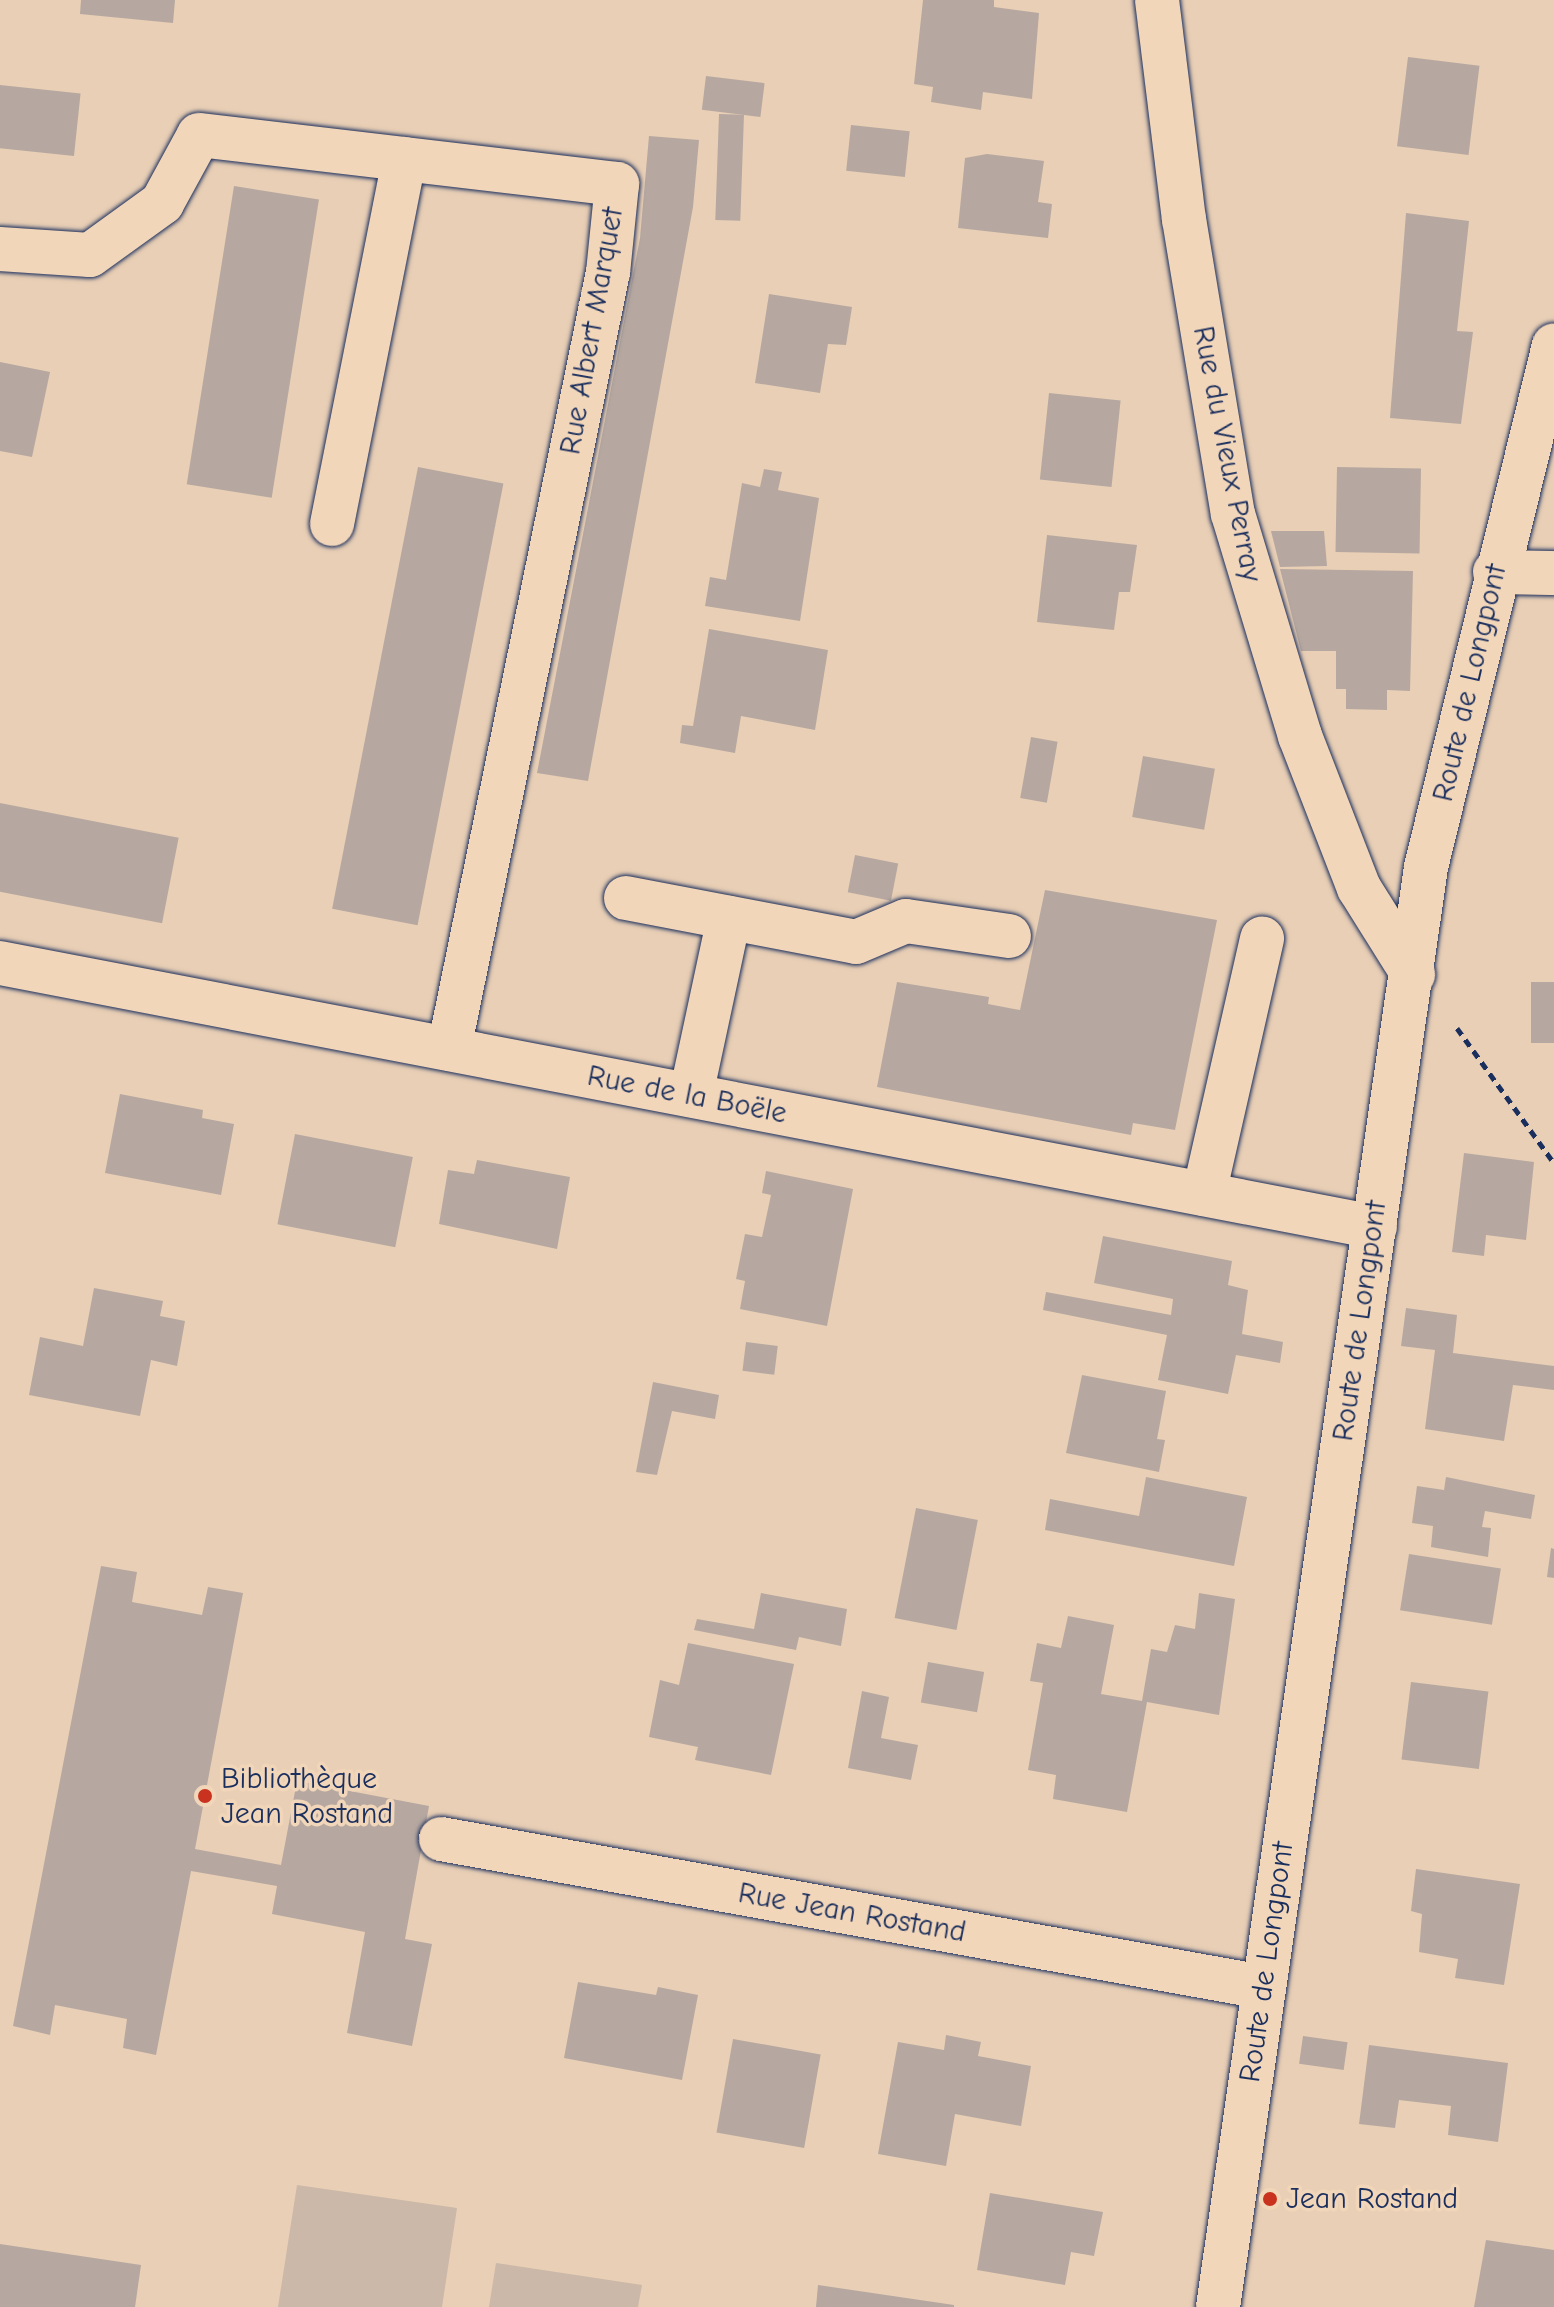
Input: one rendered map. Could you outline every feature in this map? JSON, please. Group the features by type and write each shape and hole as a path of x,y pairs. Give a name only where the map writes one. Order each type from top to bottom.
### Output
{"street":[{"name":"Rue du Vieux Perray","path":"1157,0 1184,219 1233,514 1300,736 1353,874 1413,974"},
{"name":"Rue Albert Marquet","path":"0,249 90,255 162,203 199,135 617,184 605,288 449,1049"},
{"path":"332,524 404,159"},
{"name":"Route de Longpont","path":"1218,2307 1413,974 1426,867 1495,572 1554,345"},
{"path":"1495,572 1554,573"},
{"path":"626,898 856,942 906,921 1009,936"},
{"path":"691,1095 729,918"},
{"path":"1204,1194 1262,939"},
{"name":"Rue de la Boële","path":"0,963 1375,1227"},
{"name":"Rue Jean Rostand","path":"441,1839 1263,1987"}],"path":[{"path":"1413,974 1470,1044 1554,1163"}],"shaded area":[{"path":"297,2185 457,2208 442,2307 278,2307"},
{"path":"496,2263 642,2285 638,2307 489,2307"}],"building":[{"path":"81,0 175,0 173,23 80,14"},
{"path":"923,0 994,0 994,7 1039,13 1032,99 983,92 981,110 931,102 933,87 914,84"},
{"path":"1408,57 1479,66 1468,155 1397,146"},
{"path":"706,76 765,83 760,117 702,110"},
{"path":"0,85 81,93 74,156 0,148"},
{"path":"719,114 744,115 740,221 715,220"},
{"path":"851,125 910,131 905,177 846,171"},
{"path":"649,136 699,140 693,207 588,781 537,773 640,238"},
{"path":"987,154 1044,161 1038,202 1052,204 1048,238 958,228 965,158"},
{"path":"234,186 319,199 272,498 187,484"},
{"path":"1406,213 1469,221 1457,331 1473,332 1461,424 1390,418"},
{"path":"769,294 852,307 846,345 828,344 820,393 755,383"},
{"path":"0,362 50,372 32,457 0,451"},
{"path":"1049,393 1121,401 1112,487 1040,480"},
{"path":"418,467 503,484 418,925 332,909"},
{"path":"1337,467 1421,468 1420,553 1336,552"},
{"path":"764,469 782,472 778,490 819,498 800,621 705,606 710,577 726,580 742,483 760,487"},
{"path":"1271,531 1324,531 1327,566 1280,567"},
{"path":"1047,535 1137,545 1130,592 1119,592 1114,630 1037,622"},
{"path":"1280,569 1413,571 1410,691 1387,690 1387,710 1346,709 1346,689 1336,689 1336,651 1301,651"},
{"path":"709,629 828,650 815,730 741,716 735,753 680,743 682,725 693,726"},
{"path":"1031,737 1058,742 1047,803 1020,798"},
{"path":"1143,756 1215,769 1204,830 1132,817"},
{"path":"0,803 179,838 162,923 0,892"},
{"path":"855,855 898,863 891,901 848,892"},
{"path":"1045,890 1217,920 1175,1130 1133,1123 1131,1135 877,1087 897,982 989,997 988,1004 1020,1010"},
{"path":"1531,982 1554,982 1554,1043 1531,1043"},
{"path":"120,1094 203,1110 202,1118 234,1124 221,1195 105,1173"},
{"path":"295,1134 413,1157 395,1247 277,1224"},
{"path":"1464,1153 1534,1162 1526,1240 1486,1235 1484,1256 1452,1252"},
{"path":"477,1160 570,1177 557,1249 439,1224 448,1170 474,1174"},
{"path":"766,1171 853,1189 827,1326 740,1309 745,1281 736,1279 745,1234 762,1237 771,1195 762,1193"},
{"path":"1103,1236 1232,1261 1228,1285 1248,1290 1242,1334 1283,1342 1280,1363 1236,1355 1228,1394 1158,1380 1167,1335 1043,1310 1046,1292 1171,1315 1173,1299 1094,1283"},
{"path":"94,1288 163,1301 160,1316 185,1321 177,1366 151,1360 140,1416 29,1395 40,1337 83,1346"},
{"path":"1406,1308 1457,1315 1453,1353 1554,1366 1554,1390 1513,1385 1504,1441 1425,1429 1435,1350 1401,1346"},
{"path":"746,1342 778,1346 774,1375 742,1371"},
{"path":"1082,1375 1166,1391 1157,1439 1165,1440 1159,1472 1066,1453"},
{"path":"653,1382 719,1395 715,1419 672,1411 657,1475 636,1472"},
{"path":"1146,1477 1247,1497 1234,1566 1045,1530 1050,1499 1139,1516"},
{"path":"1446,1477 1535,1495 1531,1519 1485,1511 1482,1527 1491,1528 1488,1557 1431,1547 1433,1526 1412,1523 1417,1486 1444,1490"},
{"path":"916,1508 978,1520 956,1630 895,1618"},
{"path":"1551,1548 1554,1549 1554,1578 1547,1577"},
{"path":"1409,1554 1501,1569 1492,1625 1400,1610"},
{"path":"101,1566 137,1572 132,1602 202,1615 208,1587 243,1593 195,1849 281,1865 297,1781 429,1806 405,1939 432,1944 412,2046 347,2033 365,1932 272,1914 277,1886 191,1871 156,2055 123,2048 127,2019 55,2005 50,2035 13,2026"},
{"path":"761,1593 847,1609 841,1646 799,1637 796,1650 694,1630 697,1619 754,1629"},
{"path":"1199,1593 1235,1599 1219,1715 1147,1702 1127,1812 1053,1799 1056,1775 1028,1770 1043,1683 1030,1681 1037,1643 1061,1648 1068,1616 1114,1625 1101,1694 1142,1701 1151,1649 1167,1652 1175,1625 1195,1629"},
{"path":"688,1643 794,1664 771,1775 695,1760 698,1747 649,1737 660,1680 679,1685"},
{"path":"928,1662 984,1672 977,1712 921,1702"},
{"path":"1411,1682 1488,1692 1479,1769 1401,1759"},
{"path":"862,1691 889,1697 881,1738 918,1745 911,1780 848,1768"},
{"path":"1416,1869 1520,1884 1504,1985 1455,1978 1458,1959 1419,1952 1422,1914 1411,1911"},
{"path":"578,1982 656,1995 658,1987 698,1995 682,2080 564,2058"},
{"path":"946,2035 981,2042 978,2056 1031,2066 1021,2126 955,2114 946,2166 878,2154 898,2042 944,2050"},
{"path":"1303,2036 1348,2042 1344,2070 1299,2064"},
{"path":"733,2039 821,2054 804,2148 717,2133"},
{"path":"1369,2045 1508,2063 1498,2142 1448,2135 1451,2106 1399,2100 1395,2128 1359,2124"},
{"path":"990,2193 1103,2212 1094,2256 1071,2252 1065,2285 977,2270"},
{"path":"1486,2240 1554,2250 1554,2307 1474,2307"},
{"path":"0,2244 141,2265 135,2307 0,2307"},
{"path":"818,2285 954,2305 954,2307 816,2307"}],"place":[{"name":"Bibliothèque Jean Rostand","path":"205,1796"},
{"name":"Jean Rostand","path":"1270,2199"}]}
